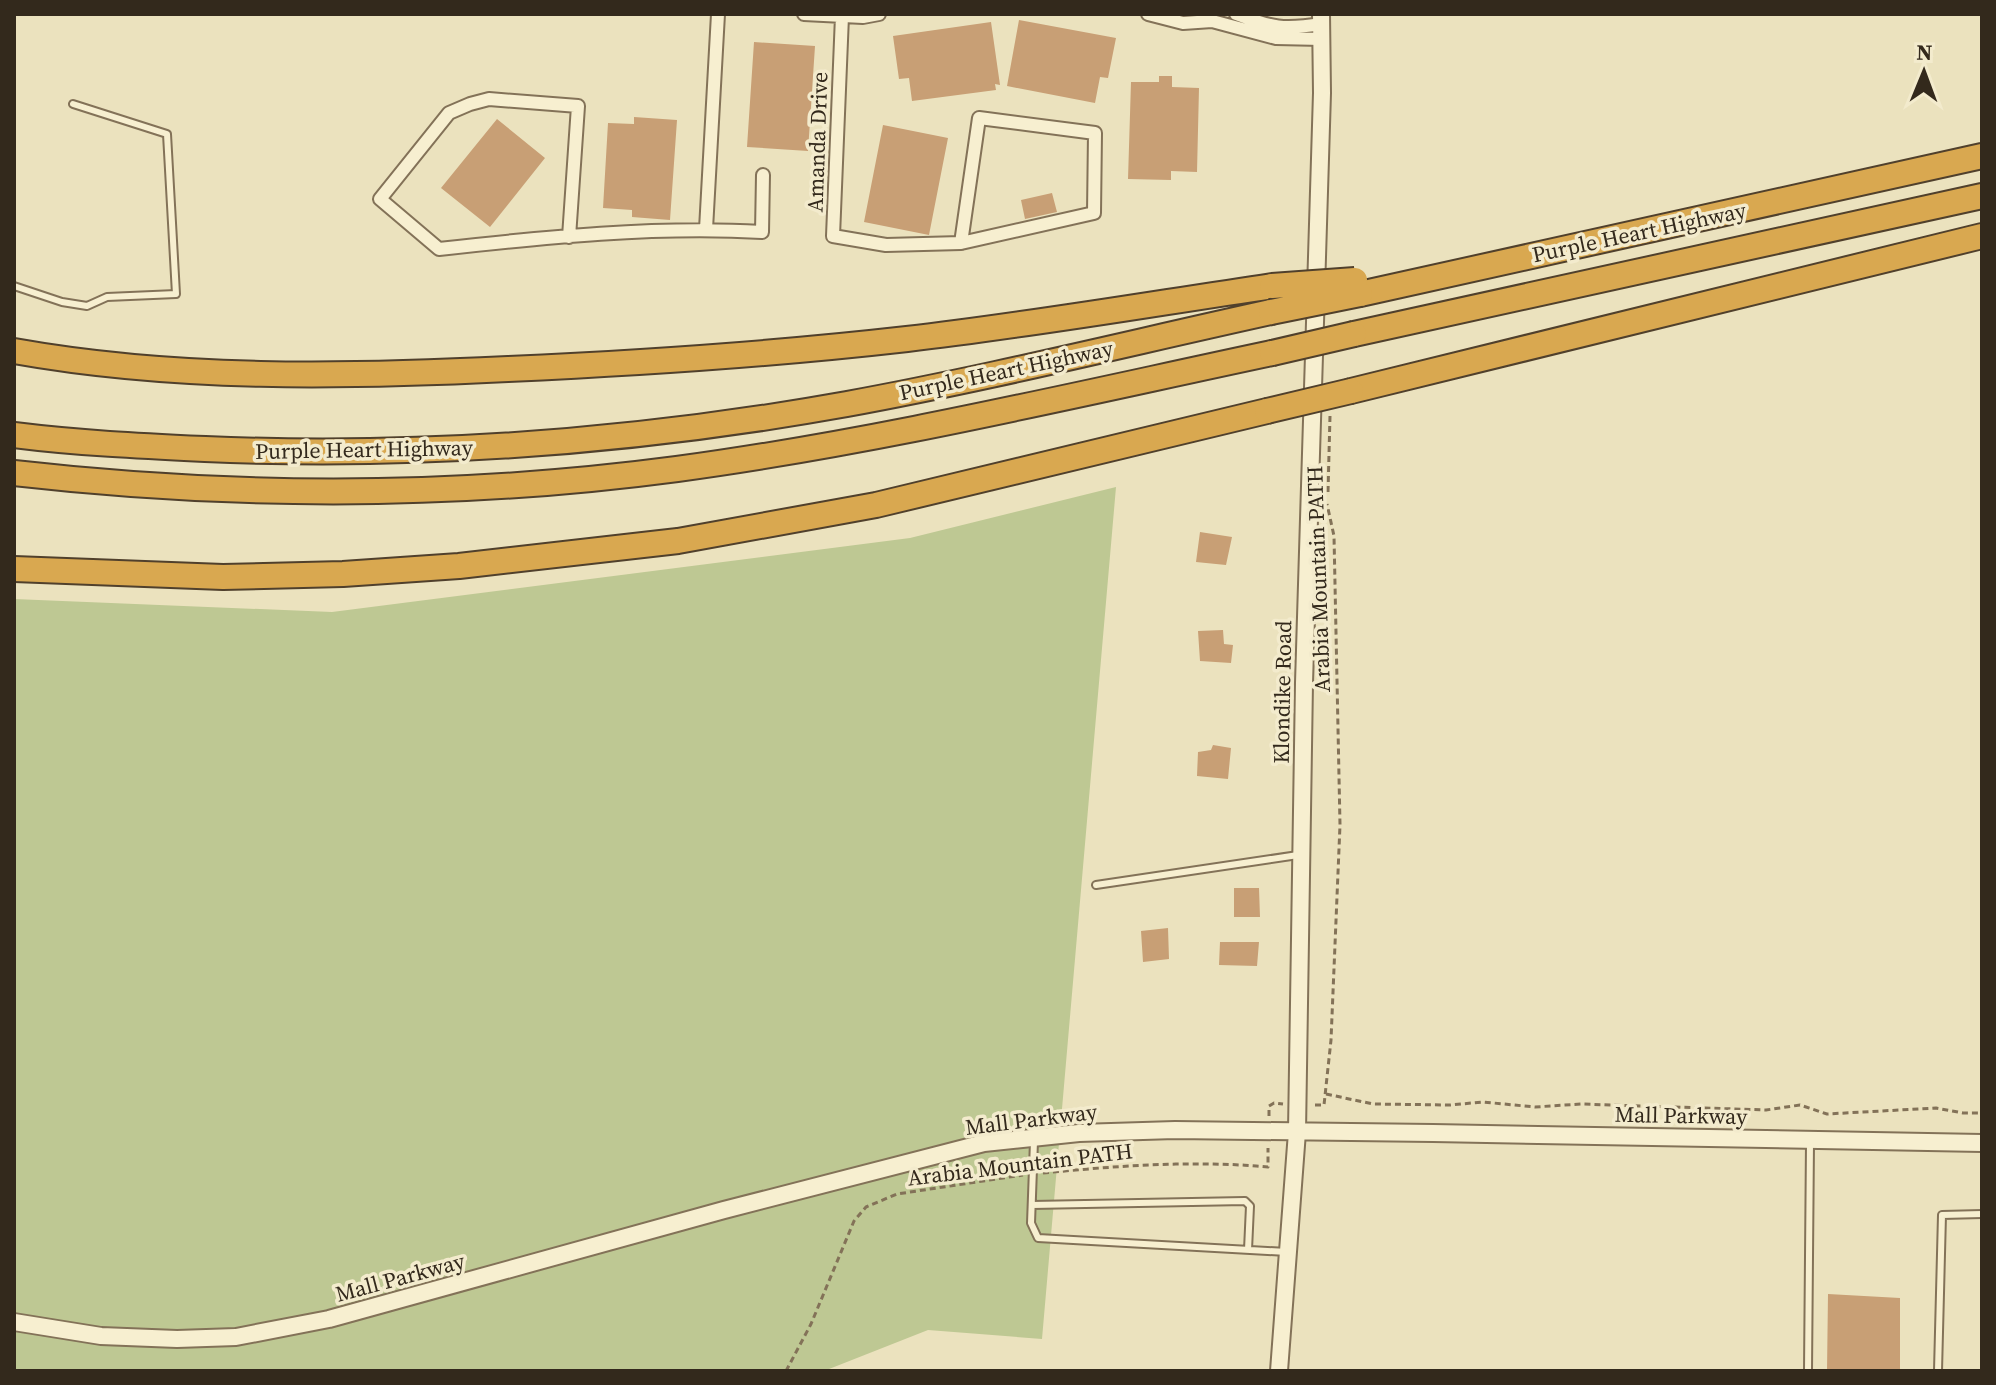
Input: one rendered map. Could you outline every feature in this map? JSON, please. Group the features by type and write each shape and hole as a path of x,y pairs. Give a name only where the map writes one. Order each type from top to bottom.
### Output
{"highway":[{"name":"Purple Heart Highway","path":"14,435 150,447 330,451 438,450 629,435 847,404 1271,312 1358,287 1418,280 1982,156"},
{"name":"Purple Heart Highway","path":"14,473 238,490 432,488 556,481 674,469 885,435 1982,196"},
{"path":"14,569 223,577 343,574 459,566 678,541 876,505 1982,236"},
{"path":"14,351 122,365 216,372 339,374 542,368 692,359 896,340 1272,286 1358,287"}],"street":[{"path":"706,229 718,14"},
{"path":"804,14 863,17 879,14"},
{"path":"1148,14 1167,16 1183,23 1212,21 1276,38 1322,26"},
{"path":"1236,14 1271,27 1322,26"},
{"name":"Amanda Drive","path":"842,16 833,236 886,245 961,243 1094,213 1095,133 979,118 961,243"},
{"name":"Klondike Road","path":"1279,1371 1297,1132 1322,26"},
{"path":"569,237 578,106 489,99 449,113 380,199 439,249 706,229 762,232 763,175"},
{"name":"Mall Parkway","path":"14,1322 101,1336 177,1339 236,1337 329,1319 724,1210 984,1143 1034,1137 1175,1130 1982,1143"}],"lane":[{"path":"14,286 62,302 87,306 107,297 176,294 167,134 73,104"},
{"path":"1096,885 1302,854"},
{"path":"1034,1137 1031,1223 1038,1238 1287,1252"},
{"path":"1808,1371 1810,1139"},
{"path":"1032,1205 1245,1201 1250,1206 1248,1250"},
{"path":"1938,1371 1942,1215 1982,1214"}],"path":[{"name":"Arabia Mountain PATH","path":"1324,1105 1331,1040 1340,825 1334,536 1327,502 1330,412"},
{"path":"1326,1094 1373,1104 1483,1102 1535,1107 1581,1104 1766,1110 1800,1105 1827,1114 1936,1108 1982,1113"},
{"name":"Arabia Mountain PATH","path":"786,1371 811,1324 854,1221 866,1207 897,1194 1032,1174 1120,1166 1240,1164 1268,1167"}],"green space":[{"path":"1116,487 1042,1339 928,1330 824,1371 14,1371 14,599 332,612 910,538"}],"building":[{"path":"1019,20 1116,38 1108,78 1100,77 1095,103 1007,86"},
{"path":"991,22 1000,85 995,84 996,90 912,101 909,78 899,79 893,36"},
{"path":"754,42 815,46 808,151 747,147"},
{"path":"1159,76 1172,76 1172,87 1199,88 1197,172 1171,171 1171,180 1128,179 1131,82 1159,82"},
{"path":"634,117 677,120 670,220 632,217 632,210 603,208 608,123 634,124"},
{"path":"497,119 545,158 490,227 441,188"},
{"path":"883,125 948,138 929,235 864,222"},
{"path":"1052,193 1057,212 1025,219 1021,200"},
{"path":"1200,532 1232,537 1226,565 1196,562"},
{"path":"1223,630 1224,644 1233,645 1231,663 1200,661 1198,631"},
{"path":"1213,745 1231,748 1228,779 1197,776 1198,752 1211,750"},
{"path":"1234,888 1259,888 1260,917 1234,917"},
{"path":"1168,928 1169,959 1143,962 1141,931"},
{"path":"1220,942 1259,942 1257,966 1219,965"},
{"path":"1828,1294 1900,1298 1900,1371 1827,1371"}]}
